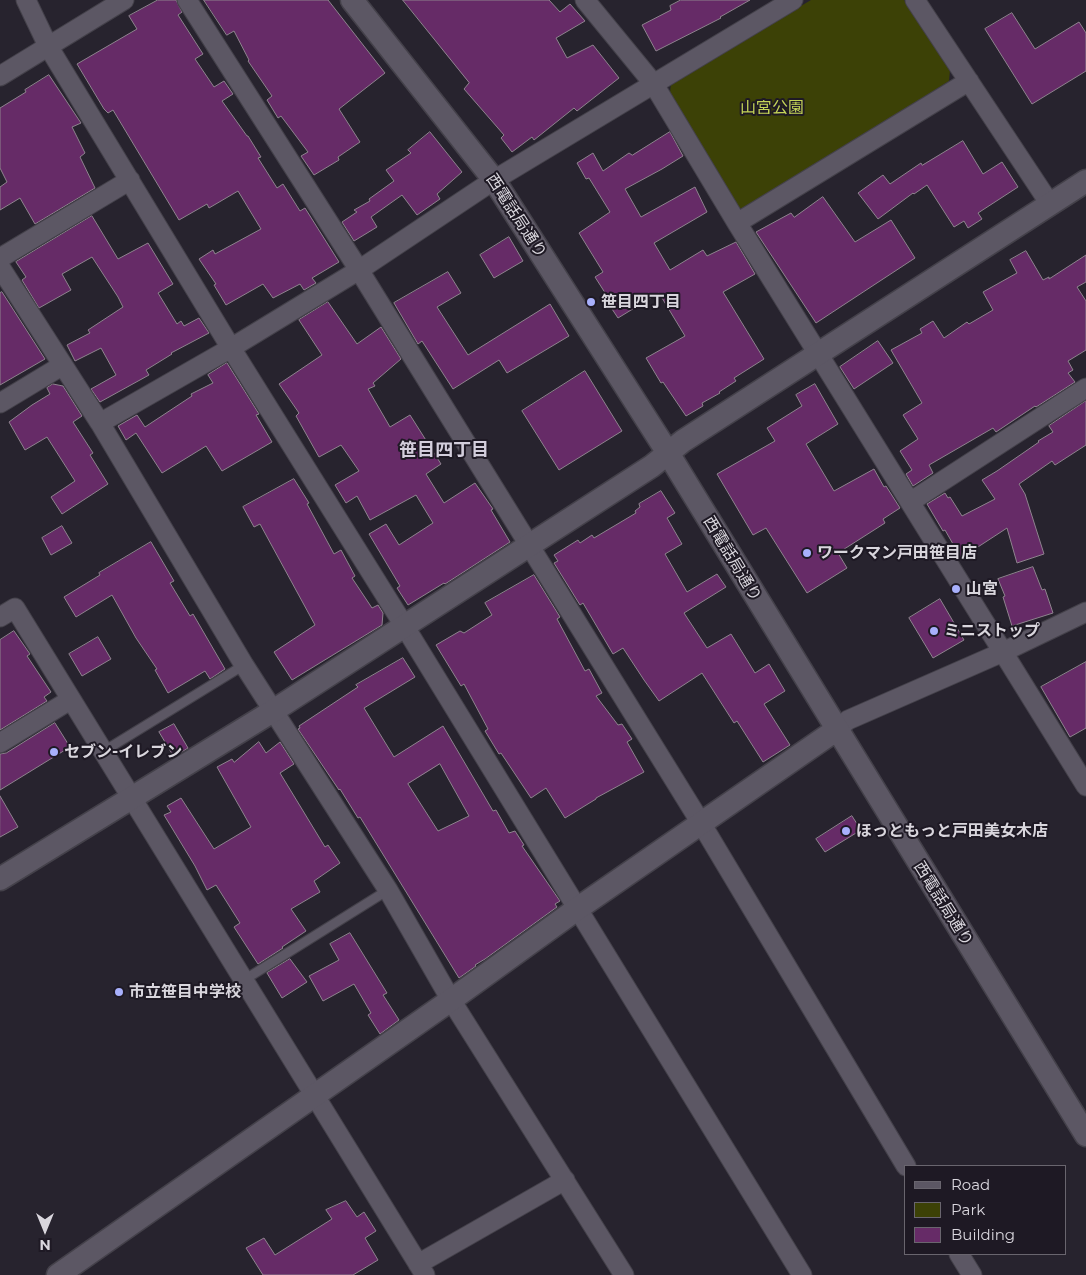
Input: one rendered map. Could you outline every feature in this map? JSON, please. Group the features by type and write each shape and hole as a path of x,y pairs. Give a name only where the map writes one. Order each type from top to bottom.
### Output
{"street":[{"path":"26,0 48,46 230,348 405,626 802,1275"},
{"path":"0,76 124,0"},
{"path":"186,0 359,270 530,546 905,1165"},
{"name":"西電話局通り","path":"352,0 494,180 668,453 836,730 1086,1135"},
{"path":"585,0 653,83 736,223 1086,786"},
{"path":"100,423 230,348 359,270 494,180 793,0"},
{"path":"916,0 1050,204"},
{"path":"736,223 969,81"},
{"path":"0,258 130,180"},
{"path":"0,879 272,711 530,546 652,466 683,441 1086,181"},
{"path":"0,267 100,423 272,711 388,890 452,1000 624,1275"},
{"path":"0,402 63,365"},
{"path":"910,502 1086,388"},
{"path":"0,617 15,608 422,1270 565,1180"},
{"path":"58,1275 848,720 1003,652 1086,612"},
{"path":"0,743 70,700"},
{"path":"960,1255 972,1275"}],"lane":[{"path":"104,752 244,665"},
{"path":"244,980 388,890"}],"green space":[{"name":"山宮公園","path":"811,0 904,0 950,70 949,81 749,209 739,208 670,93 671,83"}],"building":[{"path":"158,0 176,0 182,12 178,15 203,54 195,59 214,87 224,81 233,94 222,101 248,136 261,157 258,158 277,188 283,184 300,211 305,208 339,262 312,278 316,283 304,290 300,284 273,298 263,284 226,305 214,285 216,284 199,259 213,250 215,254 261,229 238,191 209,208 207,204 179,220 113,110 108,113 104,109 77,64 137,29 129,16"},
{"path":"204,0 328,0 385,73 339,109 360,142 338,157 339,160 314,175 301,156 308,152 281,116 278,118 267,100 272,96 248,61 234,31 227,35"},
{"path":"403,0 549,0 560,12 570,4 585,21 556,38 567,58 593,45 619,78 577,111 574,108 534,140 532,137 512,152 501,138 504,135 464,89 469,83"},
{"path":"681,0 750,0 721,18 656,51 642,25 671,10 670,6"},
{"path":"1012,13 1035,49 1079,22 1086,33 1086,71 1032,104 985,29"},
{"path":"49,75 81,123 72,127 85,153 80,157 95,188 35,224 20,198 0,210 0,187 7,182 0,168 0,108"},
{"path":"430,132 462,172 437,194 440,199 417,215 402,195 371,217 377,227 354,241 342,222 357,212 354,210 370,201 369,199 394,181 386,170 411,153 408,150"},
{"path":"670,132 683,156 625,189 641,217 695,187 707,212 654,243 670,270 703,250 707,256 736,242 755,274 723,292 764,359 734,378 736,381 702,403 703,406 686,416 663,382 661,383 646,358 685,336 659,293 618,318 606,300 609,299 595,277 603,272 579,233 610,212 589,178 586,179 577,163 593,153 603,171 629,153 632,155"},
{"path":"963,141 983,174 1002,162 1018,187 978,213 982,219 968,228 964,221 954,227 927,185 878,219 858,193 883,175 890,184 921,163 922,165"},
{"path":"823,197 855,242 891,220 915,258 816,323 756,232 791,213 794,217"},
{"path":"92,216 118,259 148,243 173,284 158,293 177,324 181,321 184,326 199,318 209,333 171,353 146,370 149,375 100,402 91,389 116,375 101,348 75,361 67,345 90,333 88,330 123,307 118,297 92,257 62,274 71,290 39,308 22,280 26,277 16,262"},
{"path":"509,237 523,261 494,278 480,255"},
{"path":"1026,251 1043,280 1049,277 1049,279 1086,255 1086,282 1077,287 1086,301 1086,350 1068,361 1073,370 1068,373 1075,382 996,432 993,428 929,465 933,473 913,486 906,474 912,470 900,451 918,439 903,415 922,403 891,350 922,333 920,329 933,321 944,338 967,322 969,324 993,310 983,292 1017,273 1010,260"},
{"path":"448,272 461,293 437,307 468,355 550,304 569,336 507,373 499,360 453,389 422,341 418,344 394,303"},
{"path":"2,292 45,359 0,385 0,293"},
{"path":"328,302 357,344 381,327 401,359 373,383 375,386 368,389 390,427 410,415 441,464 426,474 444,503 475,483 493,509 491,510 510,542 445,584 408,605 397,588 400,586 369,534 386,524 399,545 433,523 416,495 370,520 357,496 346,503 335,485 359,471 341,445 319,457 296,416 299,413 279,384 322,355 299,320"},
{"path":"878,341 893,363 854,389 840,367"},
{"path":"227,363 259,414 256,415 272,442 222,471 206,446 162,473 136,433 126,440 118,426 137,415 145,427 192,396 191,394 213,383 208,375"},
{"path":"585,371 622,431 559,470 522,411"},
{"path":"53,384 63,386 82,416 73,422 93,453 90,455 108,484 62,514 51,497 75,481 47,437 25,450 9,422 50,394 47,388"},
{"path":"815,384 838,424 806,444 834,491 874,469 884,487 886,486 900,508 883,519 885,523 838,553 847,568 807,593 766,528 753,535 717,474 775,441 767,428 802,406 796,395"},
{"path":"1086,401 1086,445 1055,465 1052,461 1019,484 1025,494 1044,554 1017,563 1007,528 961,558 927,504 945,493 948,498 950,497 962,516 995,499 982,480 1053,432 1049,426"},
{"path":"294,479 309,503 307,504 334,554 341,550 355,576 352,578 372,608 378,605 383,613 382,625 292,680 274,652 315,625 260,524 254,527 243,507"},
{"path":"661,491 675,513 667,518 682,544 665,554 687,592 717,574 726,587 684,613 707,648 731,634 755,673 769,664 785,691 764,704 790,745 763,762 737,721 734,723 702,673 659,701 623,648 613,654 583,603 580,605 554,563 558,561 554,555 578,540 580,543 592,535 594,538 636,513 635,511 640,507 639,504"},
{"path":"62,526 72,543 51,555 42,538"},
{"path":"151,542 174,581 170,583 190,616 193,614 225,669 210,679 205,671 168,693 155,670 157,669 136,638 112,595 76,617 64,597 100,575 99,573"},
{"path":"1033,567 1042,590 1045,589 1053,613 1012,626 1003,597 1005,596 998,579"},
{"path":"534,575 560,617 557,619 585,671 589,669 602,693 596,696 618,725 622,724 632,739 627,742 644,772 596,798 565,818 546,788 531,798 501,753 499,754 485,731 488,729 464,684 461,686 436,645 460,631 464,633 492,615 485,603"},
{"path":"940,599 964,640 933,658 909,618"},
{"path":"14,631 30,654 27,656 51,692 44,697 47,701 0,730 0,640"},
{"path":"98,637 111,659 82,676 69,654"},
{"path":"403,658 415,677 364,708 394,757 443,726 493,811 496,810 509,833 515,831 524,845 522,846 560,901 555,904 557,907 459,978 360,817 358,818 298,729 300,728 299,726 358,687 356,685","holes":["440,764 469,816 438,831 408,784"]},
{"path":"1086,662 1086,728 1070,737 1041,687"},
{"path":"55,723 70,747 0,790 0,754 6,753"},
{"path":"174,724 188,748 174,757 159,732"},
{"path":"259,742 266,753 280,742 294,764 280,773 325,847 328,845 340,863 314,881 320,892 291,909 306,931 258,964 234,927 240,923 216,885 207,890 195,866 164,815 171,812 167,806 181,798 214,849 251,827 217,767 232,759 234,762"},
{"path":"0,796 18,827 0,837"},
{"path":"852,816 861,830 825,852 816,839"},
{"path":"350,933 387,993 383,995 399,1020 380,1034 368,1015 371,1013 354,984 323,1001 309,976 339,960 330,944"},
{"path":"290,959 307,982 282,998 267,973"},
{"path":"346,1201 357,1217 364,1212 376,1231 365,1238 378,1260 353,1275 263,1275 246,1248 264,1238 275,1255 332,1219 326,1210"}],"place":[{"name":"笹目四丁目","path":"591,302"},
{"name":"ワークマン戸田笹目店","path":"807,553"},
{"name":"山宮","path":"956,589"},
{"name":"ミニストップ","path":"934,631"},
{"name":"セブン-イレブン","path":"54,752"},
{"name":"ほっともっと戸田美女木店","path":"846,831"},
{"name":"市立笹目中学校","path":"119,992"}],"district":[{"name":"笹目四丁目","path":"444,451"}]}
